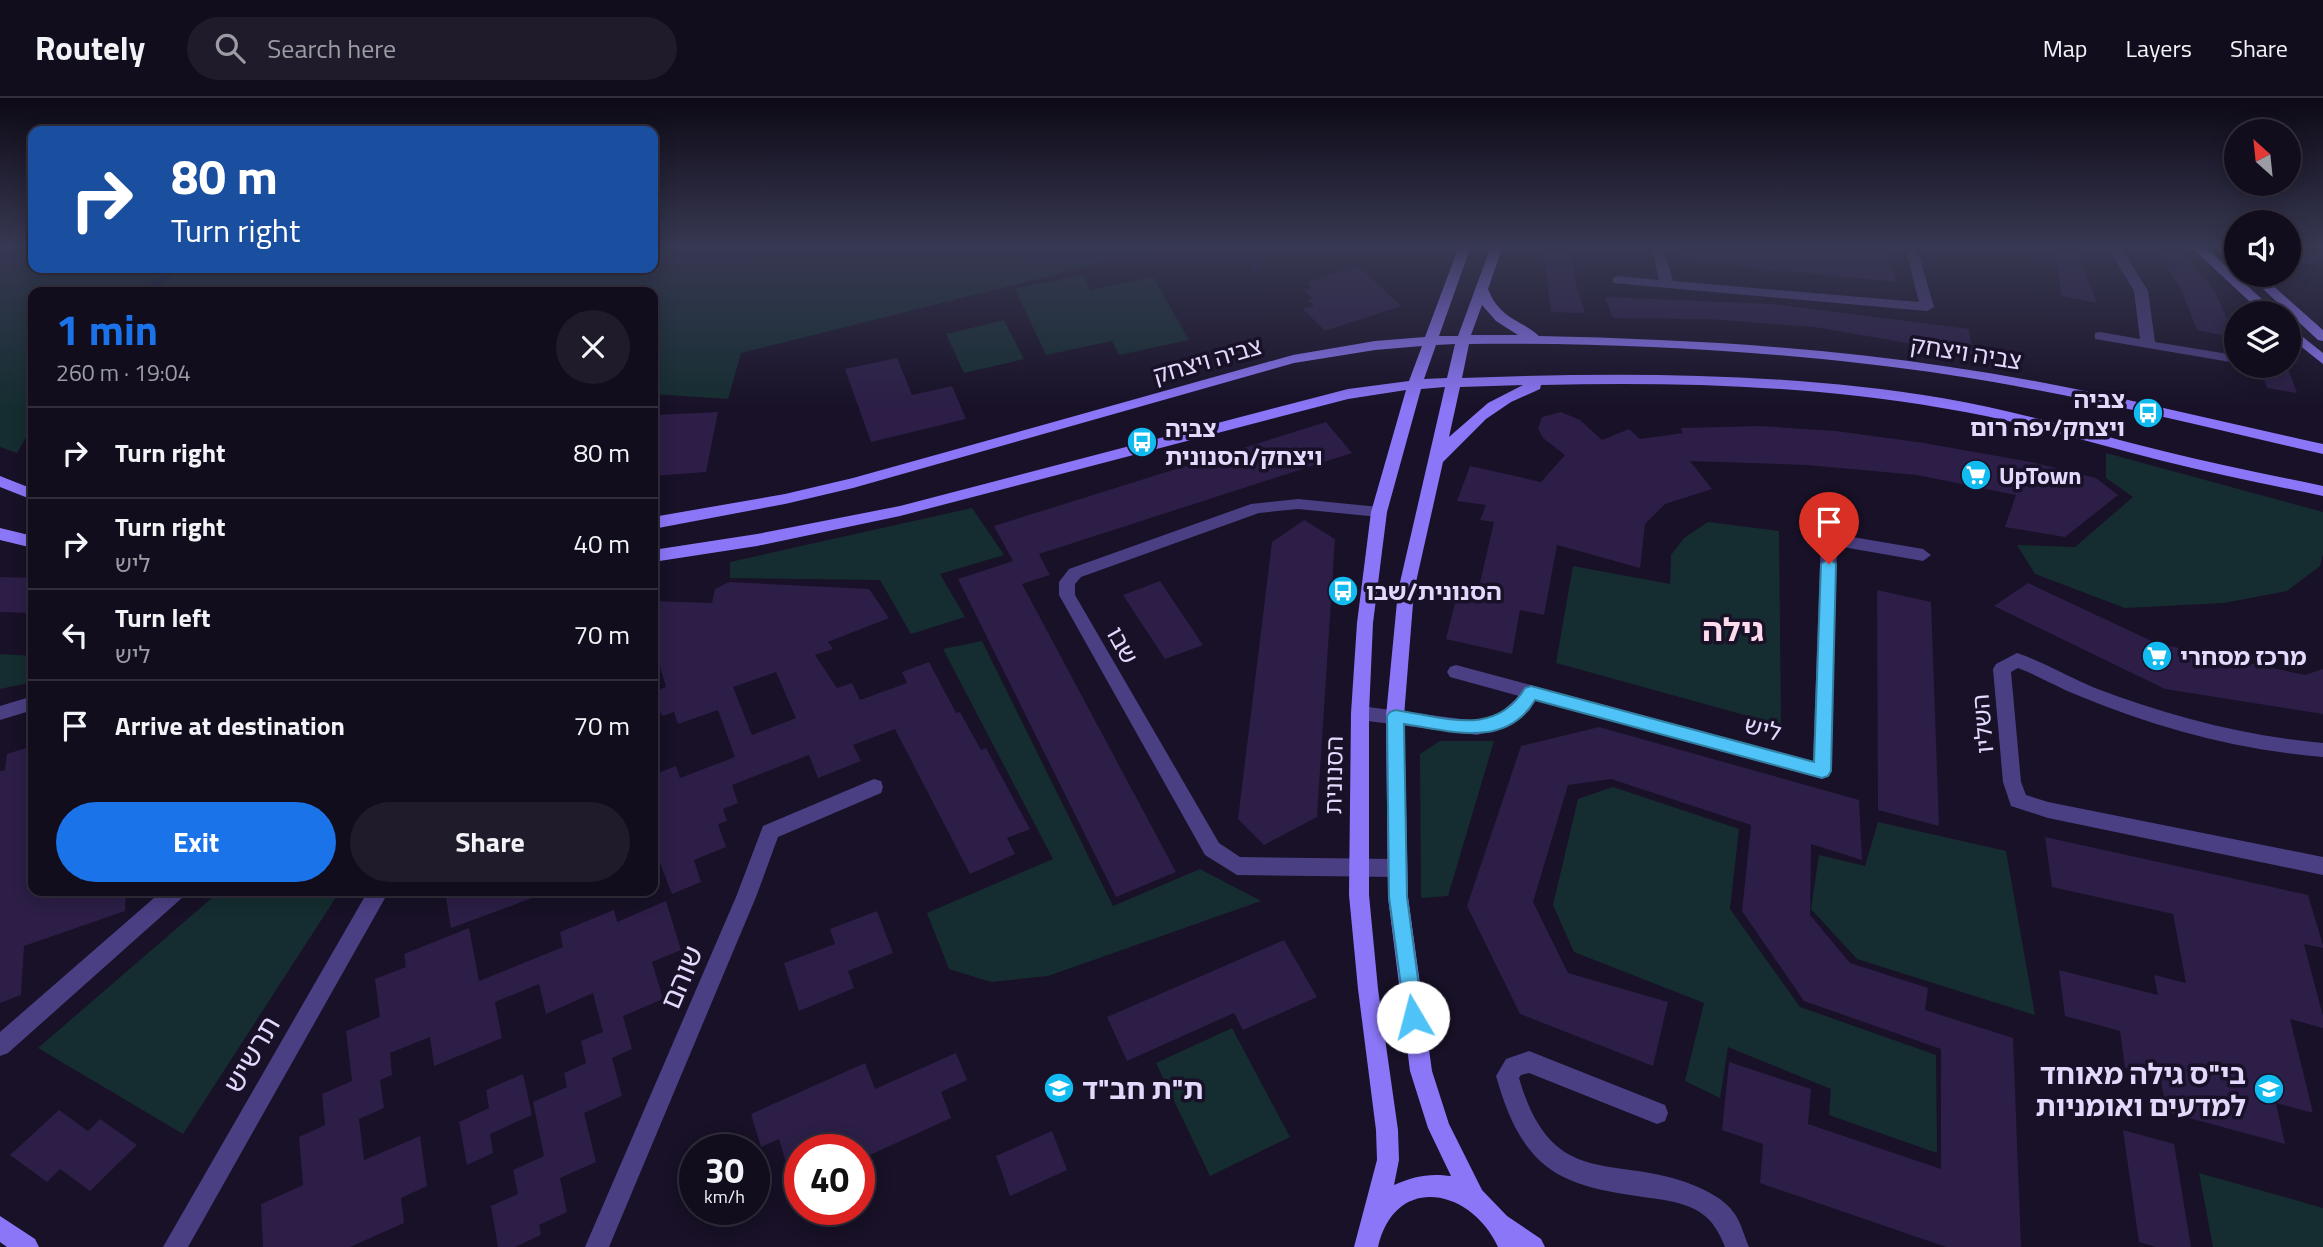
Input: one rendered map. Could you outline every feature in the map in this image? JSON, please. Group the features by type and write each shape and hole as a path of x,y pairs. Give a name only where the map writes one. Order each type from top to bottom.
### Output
{"street":[{"name":"הסנונית","path":"1364,1246 1388,1160 1387,1130 1368,989 1359,870 1360,713 1366,623 1379,512 1415,384 1445,300"},
{"path":"1473,1197 1439,1128 1421,1072 1406,963 1397,868 1395,716 1398,655 1406,591 1453,382 1477,300"},
{"path":"1485,300 1500,318 1519,330 1542,339"},
{"path":"1840,300 1927,307 1925,300"},
{"path":"2142,300 2148,345"},
{"path":"2281,300 2323,337"},
{"path":"2100,336 2224,357"},
{"name":"צביה ויצחק","path":"658,522 853,483 1312,355 1362,345 1431,339 1542,339 1716,348 1939,370 2063,392 2322,448"},
{"path":"2301,341 2323,360"},
{"path":"1434,463 1487,408 1508,396 1554,380"},
{"path":"658,555 757,540 900,511 1348,394 1415,384 1453,382 1554,380 1786,385 1940,403 2009,416 2213,468 2323,491"},
{"path":"0,481 28,493"},
{"name":"שבו","path":"1379,512 1298,504 1257,508 1075,573 1067,582 1067,595 1212,849 1237,866 1359,870 1397,868"},
{"path":"0,534 28,540"},
{"name":"ליש","path":"1456,672 1822,771 1829,539 1923,555"},
{"name":"השליו","path":"2323,750 2265,744 2179,726 2082,690 2040,668 2017,660 2002,669 2012,782 2018,800 2048,810 2323,866"},
{"path":"1360,713 1477,729 1505,720 1522,706 1531,692"},
{"path":"0,713 28,705"},
{"name":"שוהם","path":"597,1247 746,897 770,832 874,788"},
{"path":"0,1046 170,896"},
{"name":"תרשיש","path":"174,1247 376,896"},
{"path":"1657,1114 1529,1062 1514,1066 1507,1076 1522,1120 1539,1145 1560,1164 1601,1180 1682,1191 1704,1202 1725,1220 1737,1247"},
{"path":"1374,1217 1388,1200 1407,1188 1428,1183 1451,1187 1473,1197 1487,1209 1499,1224 1510,1247"},
{"path":"1499,1224 1533,1247"},
{"path":"0,1228 27,1247"}],"green space":[{"path":"0,300 28,300 28,434 17,453 0,447"},
{"path":"658,300 955,300 741,353 728,399 658,394"},
{"path":"1020,300 1166,300 1189,340 1119,355 1112,341 1046,355"},
{"path":"1004,320 1024,359 964,373 946,334"},
{"path":"2106,453 2323,512 2323,554 2320,566 2287,591 2224,603 2125,608 2035,574 2017,545 2075,547 2133,497 2106,478"},
{"path":"972,508 1004,555 940,574 965,617 911,634 880,580 730,578 730,562"},
{"path":"1708,522 1779,531 1781,725 1556,663 1573,566 1670,584 1671,555 1684,538"},
{"path":"982,641 1113,906 1200,869 1261,901 1048,976 991,982 949,969 927,913 1053,859 943,649"},
{"path":"0,654 28,656 28,683 0,689"},
{"path":"1440,741 1494,741 1448,896 1421,898 1420,754"},
{"path":"1613,787 1739,829 1730,909 1800,1007 1936,1055 1937,1153 1829,1115 1831,1089 1728,1047 1720,1098 1685,1081 1704,1003 1574,952 1553,905 1578,799"},
{"path":"1878,822 2006,851 2035,1015 1857,959 1811,909 1819,855 1865,866"},
{"path":"214,896 337,896 183,1134 38,1048"},
{"path":"1232,1028 1290,1137 1210,1176 1156,1063"},
{"path":"2199,1173 2323,1208 2323,1247 2213,1247"}],"building":[{"path":"1308,300 1394,300 1401,306 1325,331 1303,309 1314,306"},
{"path":"1549,300 1581,300 1585,313 1551,312"},
{"path":"1606,300 1772,304 1969,329 1972,354 1814,327 1710,319 1613,318"},
{"path":"2185,300 2218,300 2224,312 2224,336 2197,330"},
{"path":"897,358 912,395 952,386 966,419 871,442 845,369"},
{"path":"2263,378 2291,378 2297,393 2267,388"},
{"path":"718,412 706,472 658,476 658,415"},
{"path":"1561,412 1580,420 1602,440 1629,429 1640,439 1683,433 1681,428 1761,426 1836,431 1924,443 2031,462 2096,478 2118,495 2065,537 2005,527 2016,495 1917,475 1807,465 1690,461 1712,489 1665,504 1645,524 1640,568 1557,545 1544,615 1520,610 1512,654 1446,639 1460,583 1479,587 1494,522 1480,520 1486,505 1457,501 1470,466 1541,482 1565,455 1543,438 1538,428 1542,417"},
{"path":"1326,422 1352,453 1039,554 1050,575 1022,584 1176,872 1116,897 958,579 1013,561 994,526"},
{"path":"1304,520 1335,539 1317,817 1264,845 1238,819 1272,542"},
{"path":"0,577 28,578 28,613 0,612"},
{"path":"1160,581 1203,645 1165,659 1123,595"},
{"path":"729,582 869,589 889,618 828,642 833,649 815,655 837,688 852,683 860,700 907,683 902,672 929,662 956,713 960,712 981,750 986,748 1030,829 1007,838 1015,854 970,874 895,729 853,745 861,761 818,778 809,755 732,785 738,803 723,809 727,821 718,824 726,847 694,860 701,882 672,894 658,858 658,773 676,766 680,778 735,757 718,710 678,724 674,712 662,716 658,705 658,690 666,687 658,660 658,601 712,603 715,589","holes":["776,672 796,718 752,735 733,687"]},
{"name":"מרכז מסחרי","path":"2028,583 2156,643 2305,675 2323,669 2323,714 2165,689 1994,606"},
{"path":"1877,590 1931,602 1939,826 1878,810"},
{"path":"1599,727 1859,800 1862,860 1811,844 1810,915 1850,963 1928,988 1925,1010 2013,1038 2021,1247 1946,1247 1760,1183 1763,1144 1722,1130 1729,1062 1811,1089 1808,1124 1941,1169 1941,1049 1804,1001 1742,911 1751,825 1611,779 1568,785 1533,902 1568,973 1668,1002 1653,1066 1520,1014 1467,906 1521,746"},
{"path":"28,748 28,896 126,896 125,911 24,946 21,995 0,1003 0,771 5,770 7,754"},
{"path":"2045,837 2308,895 2323,948 2304,944 2323,1016 2323,1028 2290,1019 2313,1113 2276,1103 2285,1144 2167,1112 2160,1077 2125,1068 2120,1031 2065,1016 2059,970 2158,995 2154,975 2186,983 2173,914 2052,887"},
{"path":"446,896 538,896 451,928"},
{"path":"666,901 681,950 652,962 663,999 623,1016 632,1049 612,1058 622,1096 584,1113 596,1162 560,1178 567,1212 539,1225 541,1235 515,1247 498,1247 491,1206 518,1194 513,1170 544,1156 533,1102 567,1087 564,1073 586,1063 581,1041 603,1032 593,993 546,1014 539,984 495,1002 502,1038 434,1066 430,1037 390,1053 392,1075 380,1080 384,1108 359,1119 364,1160 420,1136 427,1186 401,1198 404,1223 350,1247 263,1247 261,1204 303,1185 299,1137 325,1125 322,1094 352,1081 346,1031 380,1017 375,979 406,967 404,954 469,928 479,981 563,947 560,932 614,910 617,922"},
{"path":"877,911 893,953 848,971 854,988 799,1011 784,963 835,944 830,929"},
{"path":"1284,940 1317,997 1243,1030 1234,1013 1127,1061 1107,1017"},
{"path":"956,1053 967,1080 941,1092 951,1118 875,1153 875,1134 784,1134 784,1156 779,1139 770,1143 770,1134 757,1134 751,1114 865,1063 875,1089"},
{"path":"523,1074 532,1115 490,1134 493,1153 467,1165 459,1122 489,1108 486,1090"},
{"path":"59,1110 88,1131 100,1119 137,1145 90,1191 60,1169 47,1182 10,1155"},
{"path":"2123,1130 2174,1144 2191,1247 2156,1247 2139,1242"},
{"path":"1052,1131 1067,1170 1010,1196 996,1156"}],"place":[{"name":"צביה ויצחק/יפה רום","path":"2148,413"},
{"name":"צביה ויצחק/הסנונית","path":"1142,442"},
{"name":"UpTown","path":"1976,475"},
{"name":"הסנונית/שבו","path":"1343,591"},
{"name":"מרכז מסחרי","path":"2157,656"},
{"name":"ת\"ת חב\"ד","path":"1059,1088"},
{"name":"בי\"ס גילה מאוחד למדעים ואומניות","path":"2269,1089"}],"district":[{"name":"גילה","path":"1733,629"}],"route":[{"path":"1413,1017 1398,897 1395,716 1477,729 1505,720 1522,706 1531,692 1822,771 1829,564"}]}
